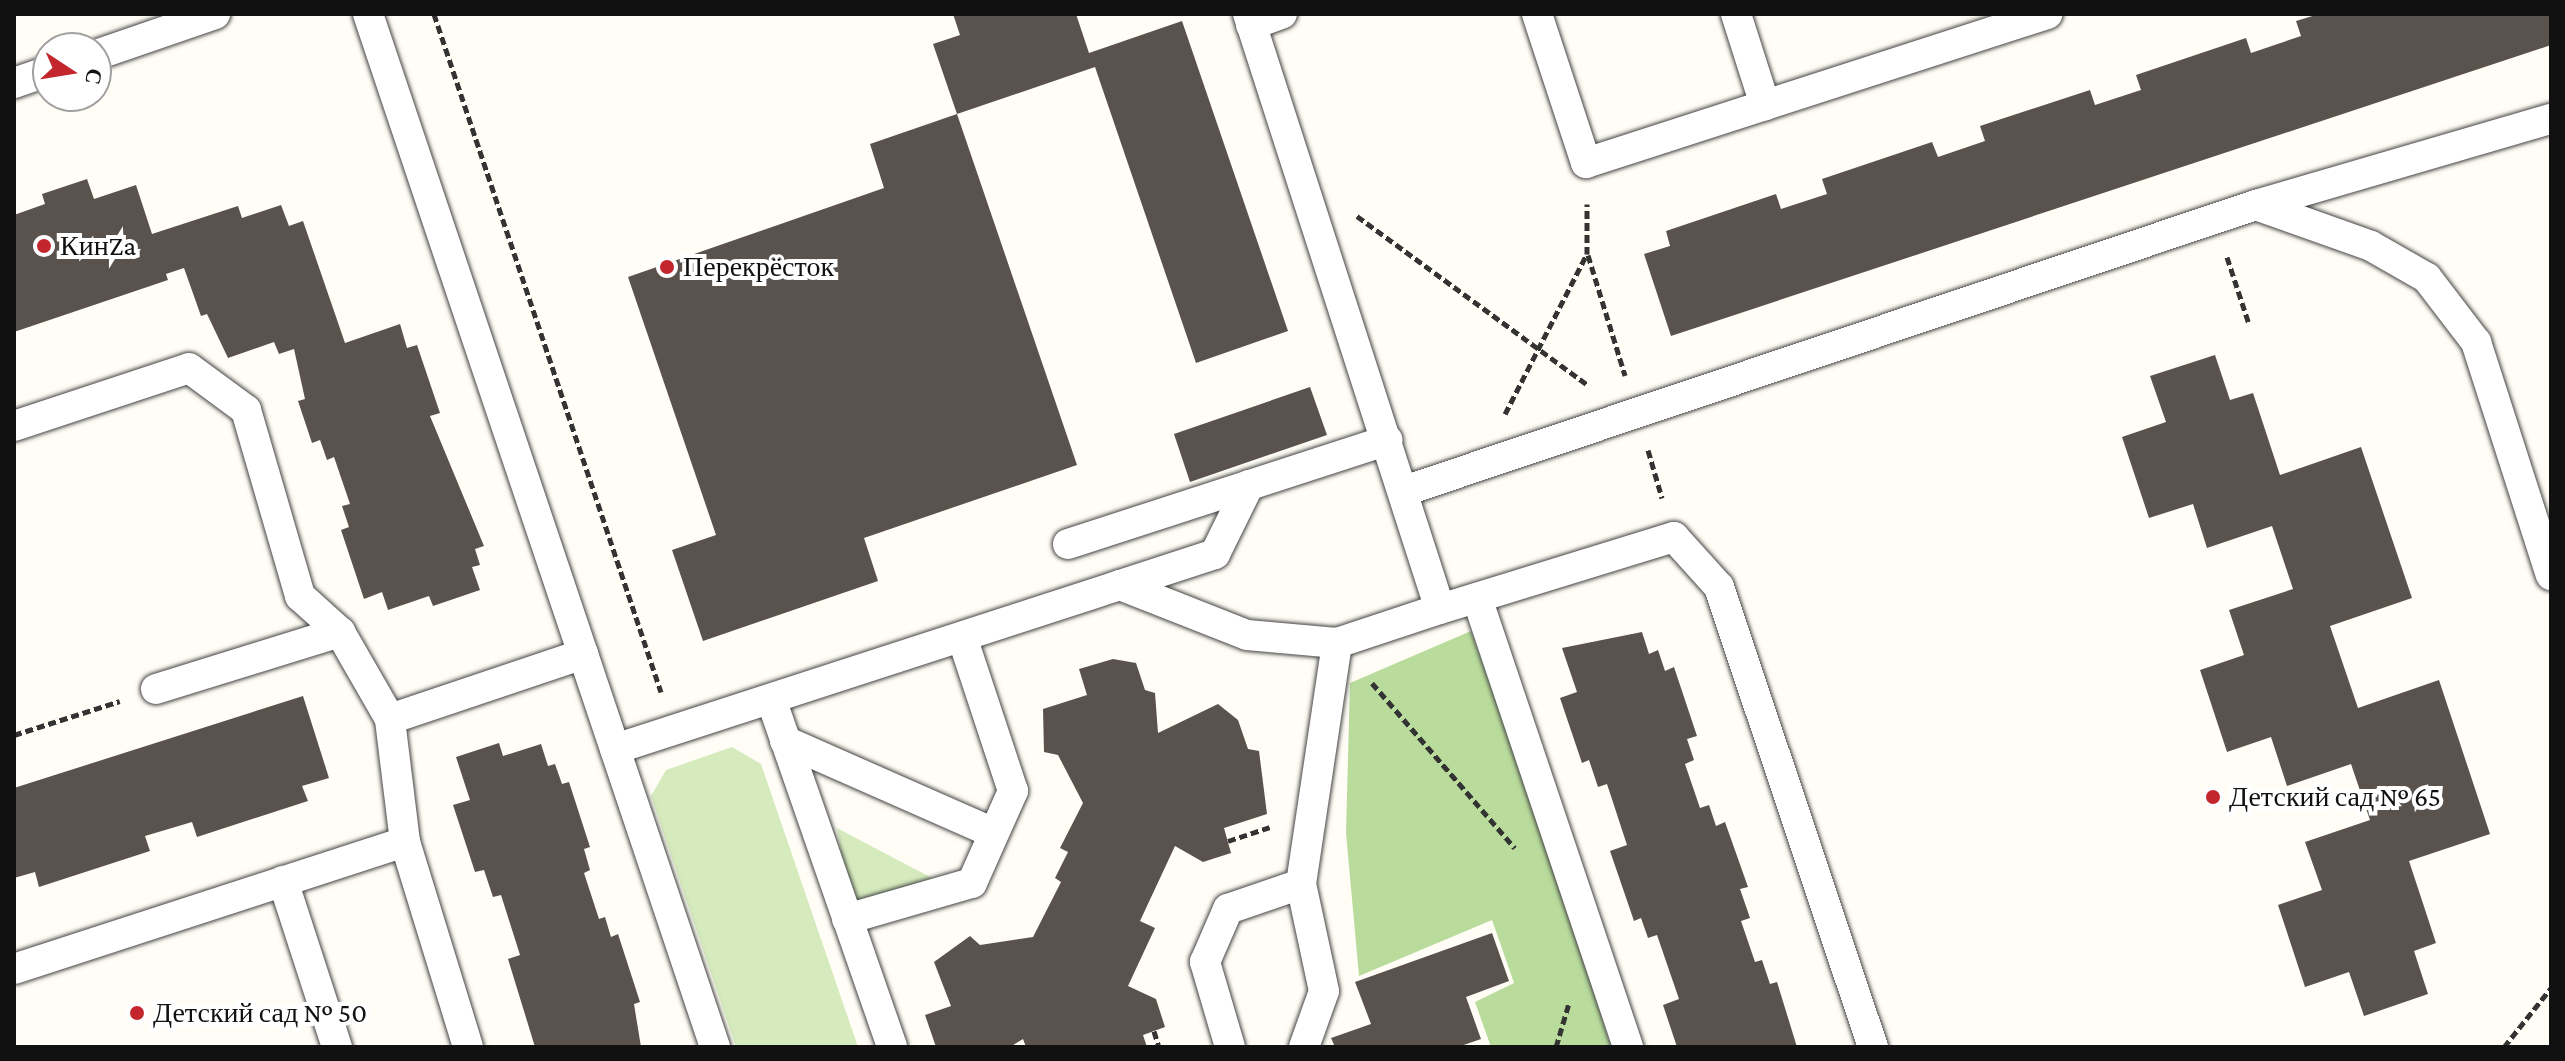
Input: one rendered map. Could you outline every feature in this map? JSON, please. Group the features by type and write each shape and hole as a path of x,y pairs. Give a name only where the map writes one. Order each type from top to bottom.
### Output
{"lane":[{"path":"112,49 215,14"},
{"path":"368,14 715,1047"},
{"path":"1282,14 1250,19 1440,609"},
{"path":"1537,14 1586,163 2048,14"},
{"path":"1736,14 1765,105"},
{"path":"1404,491 1638,417 2256,205 2551,119"},
{"path":"2256,205 2371,246 2427,278 2476,342 2551,575"},
{"path":"14,426 189,368 246,410 300,596 340,632 390,719 405,842 468,1047"},
{"path":"1068,544 1388,440"},
{"path":"615,749 1215,554 1249,485"},
{"path":"1120,585 1247,635 1337,643 1674,537 1719,587 1873,1047"},
{"path":"1477,598 1628,1047"},
{"path":"156,689 340,632"},
{"path":"847,919 972,883 1013,791 962,637"},
{"path":"1304,1047 1324,991 1301,884 1337,643"},
{"path":"390,719 583,654"},
{"path":"771,699 892,1047"},
{"path":"785,741 994,833"},
{"path":"14,969 405,842"},
{"path":"283,881 337,1047"},
{"path":"1230,1047 1205,962 1228,909 1301,884"}],"path":[{"path":"434,14 674,731"},
{"path":"1475,471 1587,254 1586,163"},
{"path":"1299,172 1537,353 1638,417"},
{"path":"2215,220 2249,324"},
{"path":"1337,643 1526,860"},
{"path":"14,735 156,689"},
{"path":"1228,841 1253,832"},
{"path":"2504,1047 2551,988"},
{"path":"1154,1031 1159,1047"}],"green space":[{"path":"1471,631 1563,888 1611,1047 1491,1047 1475,1002 1514,983 1492,920 1359,976 1346,833 1350,683"},
{"path":"732,747 761,764 858,1047 736,1047 651,796 666,770"},
{"path":"837,828 871,846 932,878 850,904"}],"building":[{"path":"953,14 1076,14 1089,53 1182,21 1288,331 1196,363 1095,67 957,114 933,44 960,35"},
{"path":"2319,14 2551,14 2551,45 1671,336 1644,254 1670,246 1666,231 1776,194 1781,209 1827,194 1822,179 1932,142 1938,157 1985,141 1980,126 2090,90 2095,105 2141,90 2136,75 2246,38 2251,53 2301,36 2296,21"},
{"path":"957,114 1077,465 864,538 878,581 703,641 672,550 716,535 628,277 884,188 870,144"},
{"path":"87,179 94,199 136,185 152,234 238,206 242,218 281,205 289,226 303,221 345,343 400,324 407,348 417,345 440,413 430,416 484,546 475,549 480,565 472,567 480,590 433,606 429,596 388,610 382,592 364,599 341,530 349,527 342,506 350,504 334,457 327,460 320,440 312,443 298,401 305,399 294,349 279,354 274,342 228,358 207,314 201,316 184,268 166,274 168,280 14,332 14,215 45,204 42,194"},
{"path":"2215,355 2230,400 2253,393 2280,475 2361,447 2412,598 2330,626 2358,708 2439,680 2490,834 2409,861 2436,943 2414,951 2428,994 2364,1016 2349,972 2305,987 2278,905 2322,890 2305,842 2370,820 2351,764 2287,786 2271,737 2227,752 2200,670 2244,655 2229,610 2293,589 2272,526 2207,548 2193,504 2149,518 2122,437 2166,422 2150,376"},
{"path":"1310,387 1327,435 1190,482 1174,434"},
{"path":"1642,632 1649,654 1658,650 1665,671 1674,667 1697,736 1687,739 1694,760 1685,764 1700,808 1709,805 1716,826 1725,822 1748,887 1740,889 1750,918 1741,921 1755,962 1762,960 1770,984 1777,982 1797,1047 1677,1047 1663,1005 1679,999 1657,935 1648,938 1641,918 1634,921 1610,851 1627,845 1607,784 1598,787 1589,760 1582,763 1560,698 1577,692 1562,648"},
{"path":"1113,659 1136,663 1145,690 1155,693 1158,733 1218,704 1238,720 1248,749 1259,751 1267,814 1224,828 1231,853 1203,862 1175,846 1140,921 1155,928 1128,986 1156,999 1165,1027 1143,1035 1147,1047 1026,1047 1023,1039 1010,1047 936,1047 925,1015 951,1006 934,962 970,936 980,945 1033,937 1061,882 1055,878 1068,852 1060,848 1083,803 1058,755 1044,752 1043,709 1087,695 1079,669"},
{"path":"303,696 329,778 302,786 308,801 197,837 192,822 145,836 150,851 39,887 35,872 14,878 14,788"},
{"path":"499,743 503,756 541,744 548,766 555,764 562,784 569,782 590,847 584,849 590,870 584,873 599,919 605,917 611,937 618,934 640,1002 634,1004 641,1047 535,1047 508,959 520,955 501,895 493,897 484,870 475,872 453,805 470,800 456,757"},
{"path":"1492,933 1509,981 1466,997 1481,1039 1458,1047 1335,1047 1331,1038 1371,1024 1355,982"}],"place":[{"name":"КинZa","path":"44,246"},
{"name":"Перекрёсток","path":"667,267"},
{"name":"Детский сад № 65","path":"2213,797"},
{"name":"Детский сад № 50","path":"137,1013"}]}
